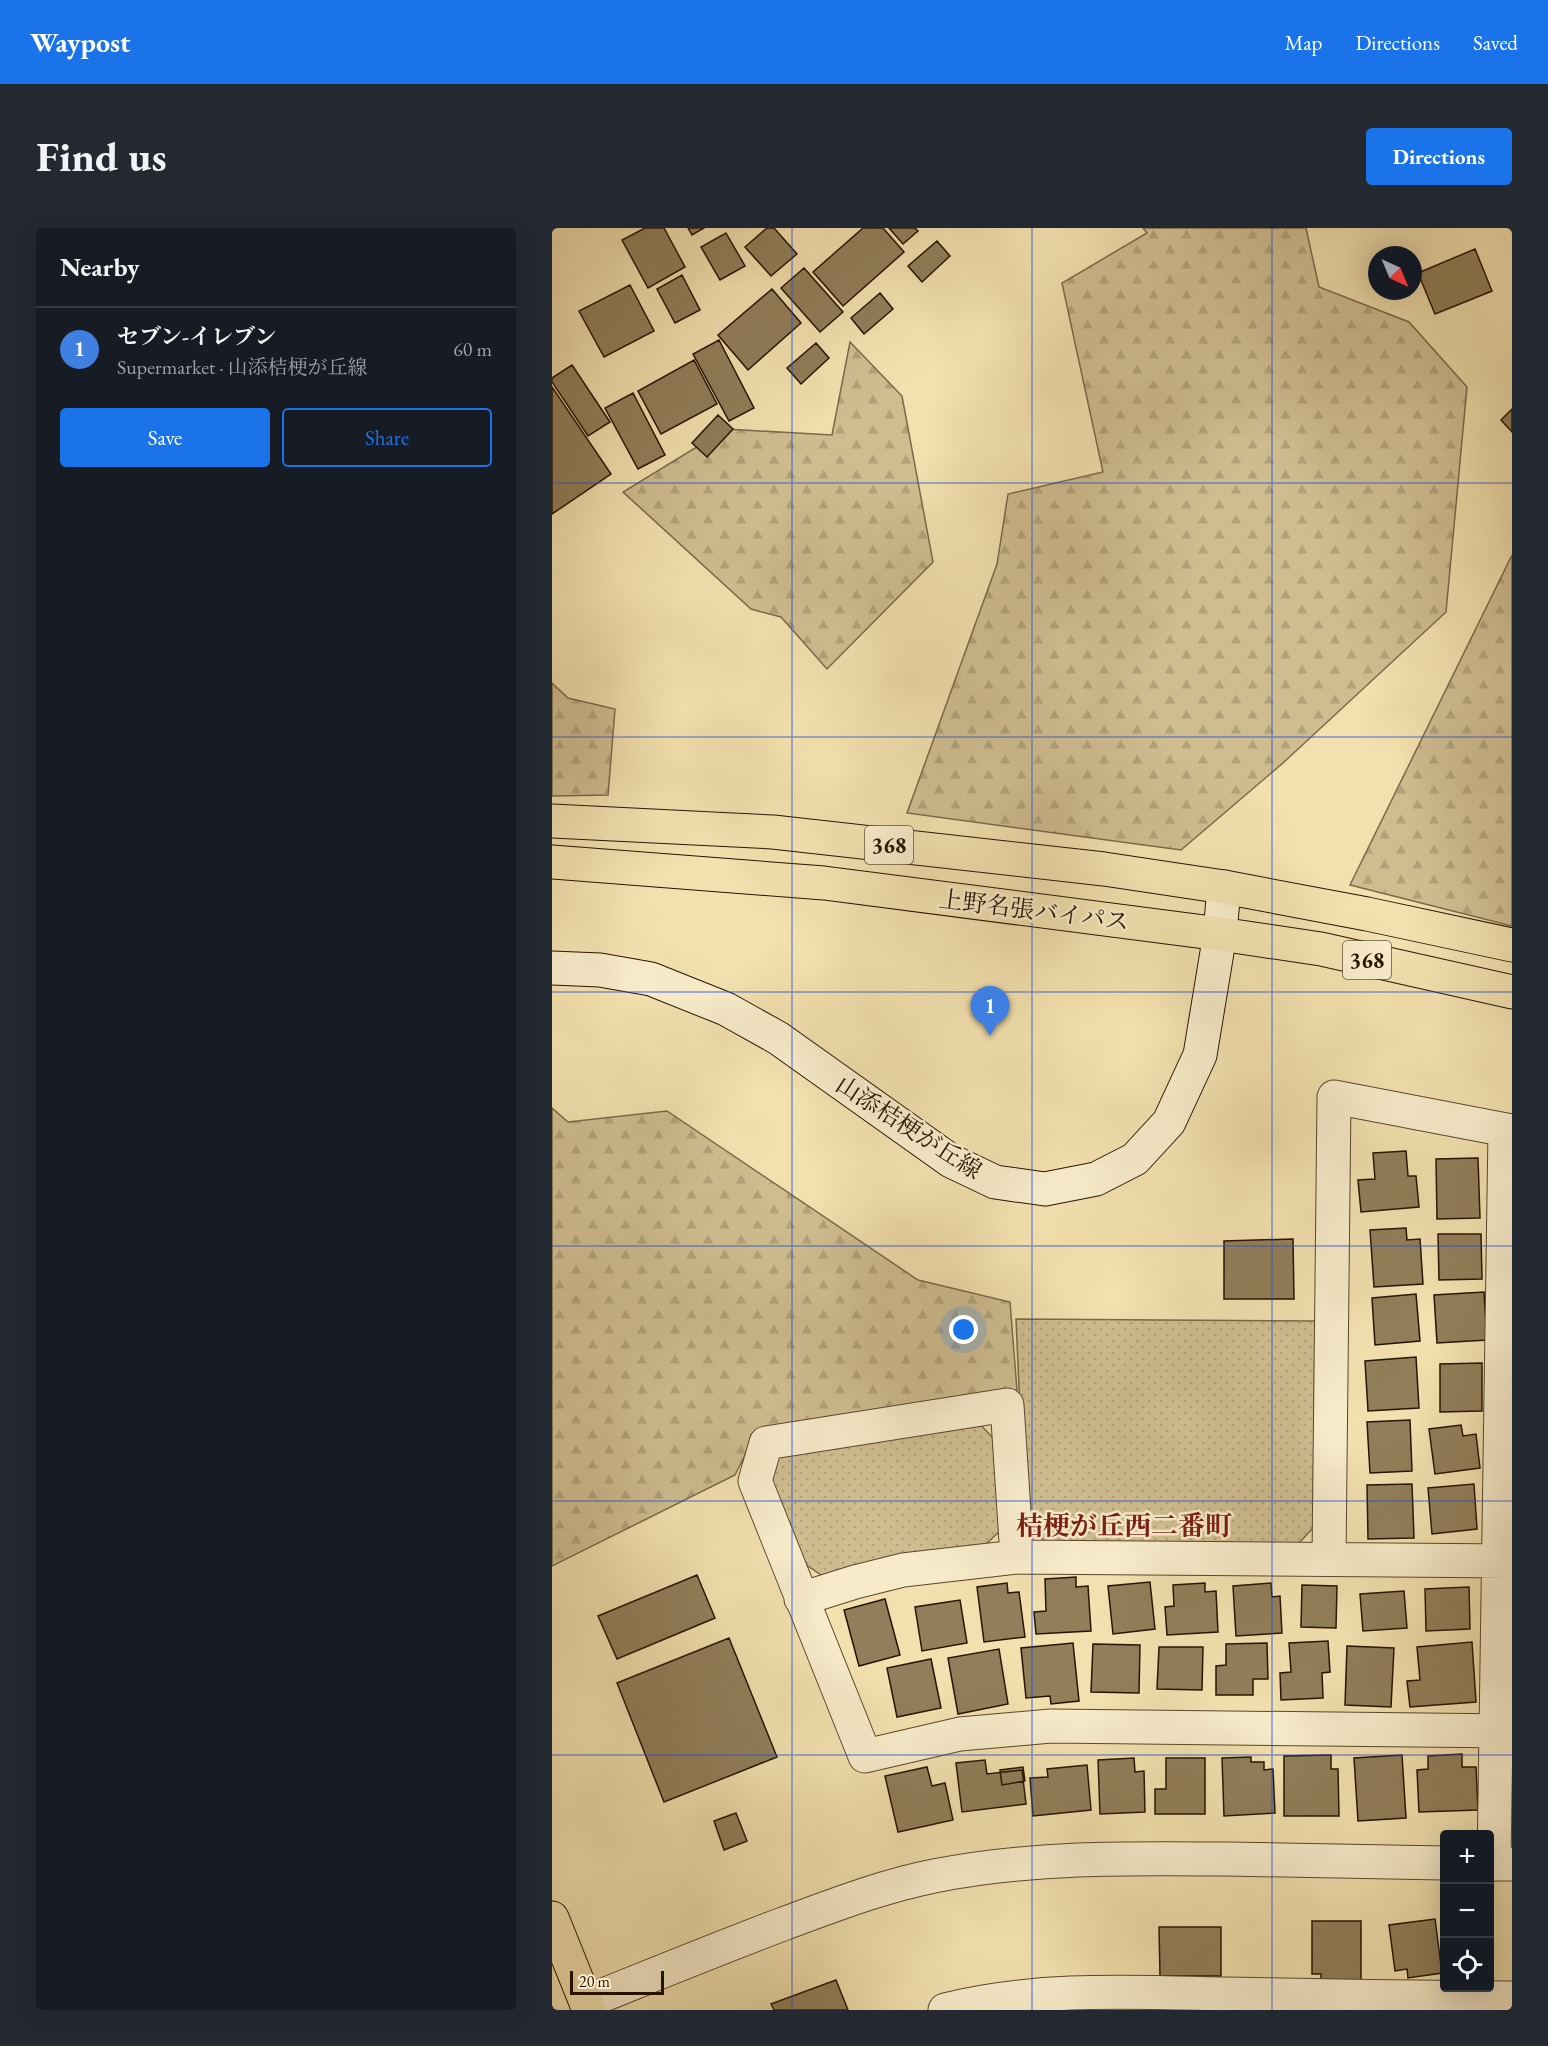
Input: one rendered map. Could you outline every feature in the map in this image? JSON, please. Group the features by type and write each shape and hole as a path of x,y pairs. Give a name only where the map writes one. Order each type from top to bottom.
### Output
{"main road":[{"name":"上野名張バイパス","path":"552,821 773,832 1104,869 1224,887 1512,945"},
{"name":"上野名張バイパス","path":"552,862 824,883 1220,934 1321,949 1512,992"},
{"path":"552,1918 587,2006"}],"street":[{"name":"山添桔梗が丘線","path":"552,969 600,970 651,980 726,1008 778,1038 951,1161 995,1182 1045,1190 1096,1179 1134,1159 1169,1122 1200,1056 1220,934 1224,887"},
{"path":"1329,1559 1334,1097 1509,1130 1504,1730 1499,1864"},
{"path":"1017,1557 1007,1405 766,1443 755,1481 865,1756 960,1734 1051,1726 1504,1730"},
{"path":"801,1599 903,1570 1017,1557 1506,1561"},
{"path":"587,2006 707,1953 826,1908 932,1876 1034,1861 1147,1858 1440,1863"},
{"path":"945,2010 1003,1999 1096,2002 1512,1998"}],"green space":[{"path":"1143,228 1306,228 1319,287 1409,322 1467,387 1446,612 1283,763 1181,850 907,813 997,564 1008,494 1103,472 1062,283 1147,233"},
{"path":"850,342 902,396 933,562 827,669 781,617 751,609 623,492 726,429 832,435"},
{"path":"1512,555 1512,926 1350,885"},
{"path":"552,683 568,698 615,709 608,795 552,796"},
{"path":"552,1108 568,1122 667,1111 918,1280 1010,1302 1017,1390 757,1431 735,1475 552,1566"},
{"path":"1016,1319 1315,1321 1313,1528 1299,1543 1045,1542 1025,1522"},
{"path":"976,1420 994,1439 1001,1530 984,1546 824,1577 802,1562 768,1479 779,1456"}],"building":[{"path":"645,228 664,228 685,267 648,288 622,240"},
{"path":"688,228 704,228 692,235"},
{"path":"767,228 774,228 797,254 771,276 745,247"},
{"path":"863,228 883,228 904,252 843,306 813,272"},
{"path":"889,228 915,228 918,231 903,244"},
{"path":"726,233 745,266 720,280 701,247"},
{"path":"937,241 950,256 922,282 908,266"},
{"path":"1475,249 1492,291 1435,314 1422,283 1422,271"},
{"path":"804,268 843,312 820,332 781,288"},
{"path":"682,275 700,310 675,323 657,289"},
{"path":"630,285 654,331 604,357 579,311"},
{"path":"772,289 801,323 748,370 718,335"},
{"path":"880,293 893,309 864,334 851,318"},
{"path":"719,340 754,408 729,421 693,354"},
{"path":"816,343 829,358 801,384 787,368"},
{"path":"694,360 717,404 661,434 638,391"},
{"path":"572,365 610,422 588,436 552,382 552,378"},
{"path":"552,387 611,474 552,514"},
{"path":"633,393 665,455 638,469 605,408"},
{"path":"1512,409 1512,432 1501,420"},
{"path":"718,415 733,429 707,457 692,443"},
{"path":"1406,1151 1408,1176 1416,1176 1419,1207 1361,1212 1358,1180 1375,1179 1373,1153"},
{"path":"1478,1158 1480,1218 1437,1219 1436,1159"},
{"path":"1406,1228 1407,1240 1420,1239 1423,1284 1374,1287 1370,1230"},
{"path":"1438,1234 1481,1234 1482,1279 1439,1280"},
{"path":"1293,1239 1294,1299 1224,1299 1224,1241"},
{"path":"1484,1292 1487,1340 1437,1343 1434,1295"},
{"path":"1416,1294 1420,1341 1375,1345 1372,1298"},
{"path":"1416,1357 1419,1408 1368,1411 1365,1361"},
{"path":"1482,1363 1482,1411 1440,1412 1440,1364"},
{"path":"1410,1420 1412,1471 1370,1473 1367,1422"},
{"path":"1461,1425 1463,1436 1476,1434 1480,1468 1435,1474 1429,1429"},
{"path":"1412,1484 1414,1538 1368,1539 1367,1485"},
{"path":"1474,1484 1477,1529 1432,1534 1428,1488"},
{"path":"697,1575 715,1618 617,1659 598,1616"},
{"path":"1076,1577 1076,1587 1088,1586 1091,1631 1036,1634 1034,1612 1046,1611 1045,1579"},
{"path":"1150,1582 1155,1629 1113,1634 1108,1586"},
{"path":"1007,1583 1008,1593 1019,1592 1025,1637 984,1642 977,1587"},
{"path":"1205,1583 1205,1592 1216,1591 1218,1632 1167,1635 1165,1607 1174,1606 1173,1585"},
{"path":"1271,1583 1272,1597 1280,1596 1282,1633 1236,1636 1233,1586"},
{"path":"1302,1585 1337,1586 1336,1628 1301,1627"},
{"path":"1469,1587 1470,1629 1426,1631 1425,1589"},
{"path":"1404,1591 1407,1628 1363,1631 1360,1594"},
{"path":"885,1599 900,1655 859,1666 844,1610"},
{"path":"960,1600 967,1643 922,1651 915,1607"},
{"path":"729,1638 777,1757 664,1802 617,1683"},
{"path":"1328,1641 1330,1672 1322,1673 1323,1698 1281,1700 1280,1673 1291,1672 1289,1643"},
{"path":"1472,1642 1476,1702 1410,1707 1407,1681 1420,1680 1417,1647"},
{"path":"1073,1643 1079,1701 1051,1704 1050,1696 1026,1698 1021,1648"},
{"path":"1267,1643 1268,1679 1253,1679 1253,1695 1216,1695 1216,1666 1226,1665 1226,1644"},
{"path":"1093,1644 1140,1645 1139,1693 1091,1692"},
{"path":"1347,1646 1394,1648 1391,1707 1345,1705"},
{"path":"1159,1647 1203,1647 1202,1690 1157,1689"},
{"path":"999,1649 1008,1704 958,1714 948,1658"},
{"path":"931,1659 941,1708 897,1717 887,1668"},
{"path":"1462,1754 1462,1767 1476,1767 1478,1810 1419,1812 1417,1770 1428,1769 1428,1756"},
{"path":"1331,1755 1331,1769 1338,1769 1339,1816 1284,1816 1284,1756"},
{"path":"1402,1755 1406,1818 1358,1821 1354,1758"},
{"path":"1251,1757 1251,1762 1264,1762 1264,1770 1273,1769 1275,1813 1224,1816 1222,1758"},
{"path":"1134,1758 1135,1772 1144,1771 1145,1812 1100,1814 1098,1760"},
{"path":"1166,1758 1205,1758 1205,1814 1155,1814 1155,1789 1166,1789"},
{"path":"985,1760 987,1774 1022,1770 1026,1804 962,1812 956,1763"},
{"path":"1087,1765 1091,1810 1033,1816 1030,1778 1048,1777 1047,1769"},
{"path":"927,1767 932,1786 945,1783 953,1820 898,1832 885,1776"},
{"path":"1023,1767 1025,1781 1002,1785 1000,1770"},
{"path":"736,1813 747,1841 724,1850 714,1821"},
{"path":"1435,1919 1440,1973 1408,1978 1407,1969 1395,1971 1389,1925"},
{"path":"1312,1921 1361,1921 1361,1981 1321,1981 1321,1974 1312,1974"},
{"path":"1159,1927 1221,1927 1221,1976 1160,1976"},
{"path":"836,1980 848,2010 774,2010 771,2004"}],"place":[{"name":"セブン-イレブン","path":"990,1036"}],"district":[{"name":"桔梗が丘西二番町","path":"1124,1525"}]}
